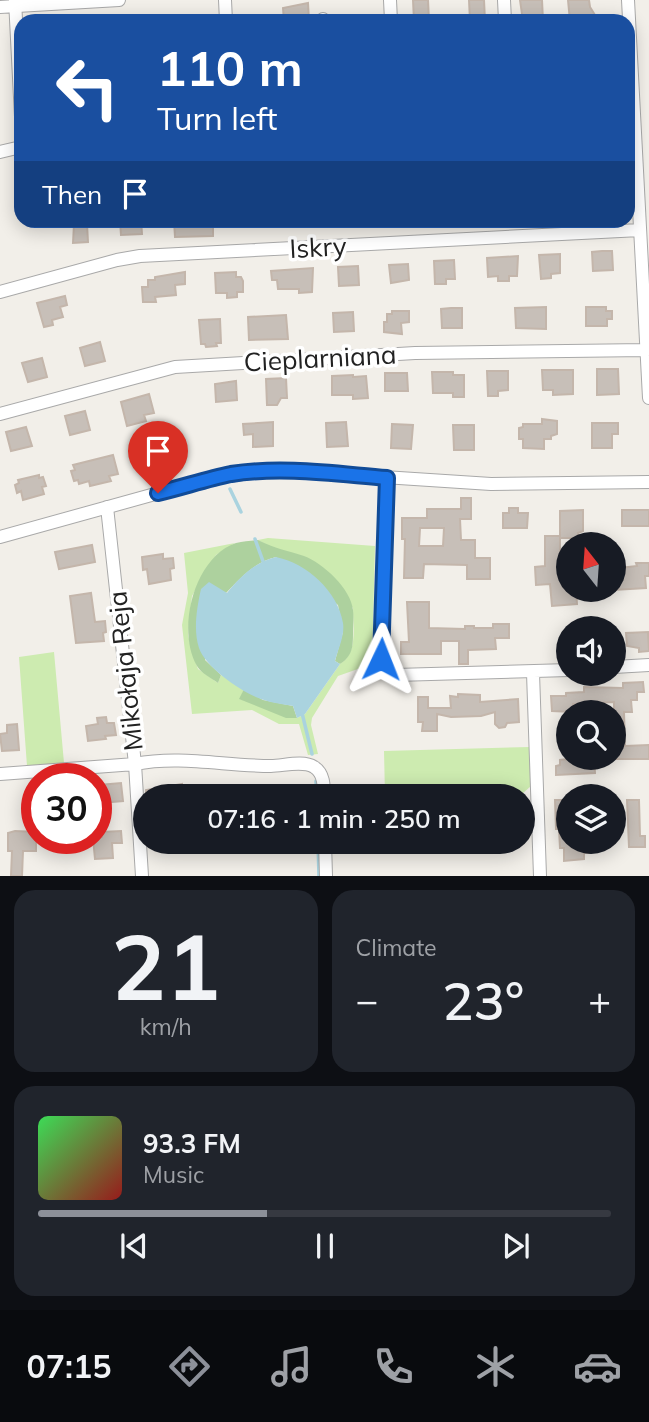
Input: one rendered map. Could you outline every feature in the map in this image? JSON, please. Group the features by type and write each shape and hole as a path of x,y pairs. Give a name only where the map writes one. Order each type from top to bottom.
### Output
{"street":[{"path":"0,7 15,3 119,0"},
{"path":"635,165 646,274 649,398"},
{"name":"Iskry","path":"0,292 140,256 640,230"},
{"name":"Cieplarniana","path":"0,414 175,367 415,353 646,350"},
{"path":"0,537 209,479 256,472 307,472 491,484 649,482"},
{"path":"387,478 381,659 384,667 396,675 556,671"},
{"name":"Mikołaja Reja","path":"107,507 135,764 142,876"},
{"path":"626,666 649,665"},
{"path":"533,673 540,876"},
{"path":"0,774 173,760 247,766 307,764 318,770 324,784"},
{"path":"325,854 326,876"}],"green space":[{"path":"268,538 375,546 372,664 338,676 312,718 311,725 318,754 308,755 299,724 279,724 252,710 192,714 182,625 188,593 184,553 235,543 216,555 192,596 188,635 198,669 218,683 221,675 244,689 240,699 297,718 305,714 350,653 353,608 305,557 279,551 258,540"},
{"path":"258,540 311,559 342,586 353,610 353,642 350,654 340,664 335,661 343,632 338,605 276,557 255,566 226,593 220,590 205,660 221,675 218,683 197,666 188,634 193,596 200,579 209,563 221,551 236,543"},
{"path":"54,652 64,763 27,763 19,657"},
{"path":"244,689 263,700 293,706 297,718 286,718 239,699"},
{"path":"530,747 531,784 385,784 384,751"}],"water":[{"path":"276,557 298,565 319,580 335,600 343,623 335,661 340,664 305,714 297,718 293,706 253,696 217,671 199,648 196,634 201,589 209,582 227,593 248,571 261,562"}],"building":[{"path":"413,0 428,0 429,14 414,14"},
{"path":"469,0 484,0 485,14 470,14"},
{"path":"520,0 542,0 543,14 522,14"},
{"path":"568,0 589,0 594,14 569,14"},
{"path":"308,3 309,14 283,14 283,8"},
{"path":"74,228 87,228 88,242 73,243"},
{"path":"121,228 142,228 142,234 121,235"},
{"path":"174,228 213,228 213,236 175,237"},
{"path":"612,251 613,270 593,271 592,252"},
{"path":"560,254 560,273 541,279 539,255"},
{"path":"518,256 517,276 509,276 509,281 498,281 498,276 488,277 487,258"},
{"path":"454,260 455,279 446,279 446,284 435,284 434,261"},
{"path":"408,264 409,280 391,283 389,265"},
{"path":"358,266 359,285 339,286 338,267"},
{"path":"313,268 312,292 299,293 299,289 278,289 277,280 272,280 271,271"},
{"path":"185,272 185,284 175,285 176,295 155,297 156,302 143,302 142,287 148,287 148,280"},
{"path":"236,272 236,277 241,277 243,281 243,292 237,292 237,297 227,298 227,293 216,293 215,273"},
{"path":"65,296 67,305 60,307 63,317 52,320 53,325 44,327 37,303"},
{"path":"546,307 546,329 516,328 515,308"},
{"path":"586,307 606,307 606,311 612,311 612,319 607,319 607,326 586,326"},
{"path":"462,308 462,328 442,328 441,309"},
{"path":"392,311 409,311 409,322 401,323 402,334 384,332 387,314 392,314"},
{"path":"353,312 354,331 334,332 333,313"},
{"path":"286,315 288,339 249,340 248,317"},
{"path":"220,319 221,343 206,347 201,344 199,320"},
{"path":"100,342 105,361 85,366 80,348"},
{"path":"42,358 47,377 28,382 22,363"},
{"path":"597,369 618,369 619,394 597,395"},
{"path":"542,370 573,370 573,394 553,395 553,390 543,390"},
{"path":"487,371 508,371 508,390 498,391 498,396 488,396"},
{"path":"432,372 464,375 464,397 453,397 453,393 433,393"},
{"path":"385,373 407,373 408,391 385,391"},
{"path":"332,376 366,376 368,398 353,399 353,395 332,395"},
{"path":"286,378 287,398 281,398 277,405 267,405 266,379"},
{"path":"236,381 237,400 216,402 215,384"},
{"path":"149,394 154,413 144,415 146,421 127,426 121,402"},
{"path":"85,411 90,430 70,435 65,416"},
{"path":"542,419 557,421 557,434 551,436 551,439 544,439 544,449 523,448 523,439 519,439 519,428 523,427 523,424 542,424"},
{"path":"273,422 273,446 253,447 253,434 244,435 243,424"},
{"path":"346,422 348,446 327,447 326,423"},
{"path":"592,423 618,423 618,434 612,434 612,448 592,448"},
{"path":"392,424 413,425 411,449 391,448"},
{"path":"453,425 474,425 474,450 454,450"},
{"path":"26,427 32,446 11,451 6,432"},
{"path":"169,439 176,463 149,471 146,462 142,463 139,453 151,449 150,444"},
{"path":"113,455 118,474 109,476 111,481 90,486 89,481 79,484 78,480 74,481 71,471 75,470 73,465"},
{"path":"39,475 39,478 43,477 46,486 42,487 44,494 23,500 21,491 17,493 15,485 19,483 18,480"},
{"path":"461,498 471,498 471,519 460,519 461,540 475,540 475,558 490,558 490,579 467,579 467,565 424,564 423,578 404,578 405,539 402,539 402,518 427,518 427,509 461,509","holes":["420,528 444,528 443,546 419,546"]},
{"path":"509,508 518,508 518,513 528,513 527,528 503,528 503,513 509,513"},
{"path":"583,510 583,531 560,532 560,511"},
{"path":"622,510 649,510 649,526 622,526"},
{"path":"545,536 556,536 556,602 577,604 552,606 550,584 536,585 535,567 545,566"},
{"path":"92,545 95,562 59,569 55,552"},
{"path":"163,554 163,559 173,558 171,580 149,584 147,569 143,570 142,557"},
{"path":"636,563 649,563 649,576 645,576 646,588 626,589 626,567 637,566"},
{"path":"91,593 95,622 105,621 104,641 76,643 70,596"},
{"path":"407,602 429,602 429,628 493,628 493,624 509,624 509,638 495,638 496,649 468,650 468,664 459,664 459,641 441,641 441,654 401,654 401,642 409,642"},
{"path":"648,632 649,651 639,652 639,648 627,646 626,633"},
{"path":"643,682 644,692 637,692 637,700 631,700 632,712 626,712 626,700 556,700 556,711 552,711 551,696 584,692 584,687 623,688 626,683"},
{"path":"458,694 480,695 480,702 518,699 519,722 507,723 505,727 499,728 495,724 495,712 481,716 451,717 437,714 437,731 422,731 423,722 418,722 418,697 428,697 428,708 451,708 450,696 458,697"},
{"path":"106,717 107,723 114,723 116,735 88,741 86,726 98,724 97,718"},
{"path":"17,724 19,750 2,751 0,734 7,733 7,725"},
{"path":"649,745 649,759 626,759 626,746"},
{"path":"556,770 595,770 595,773 556,775"},
{"path":"121,783 123,801 112,802 112,784"},
{"path":"627,800 639,800 640,836 645,836 645,847 629,847"},
{"path":"21,831 22,876 11,876 12,851 8,851 8,833"},
{"path":"112,831 121,831 122,843 112,843"},
{"path":"112,843 113,858 95,859 95,854 112,854"},
{"path":"564,854 584,854 584,859 564,861"}],"waterway":[{"path":"230,489 241,512"},
{"path":"255,539 264,564"},
{"path":"302,713 312,754"},
{"path":"318,854 319,876"}],"route":[{"path":"158,493 232,474 256,472 307,472 387,478 381,659"}]}
